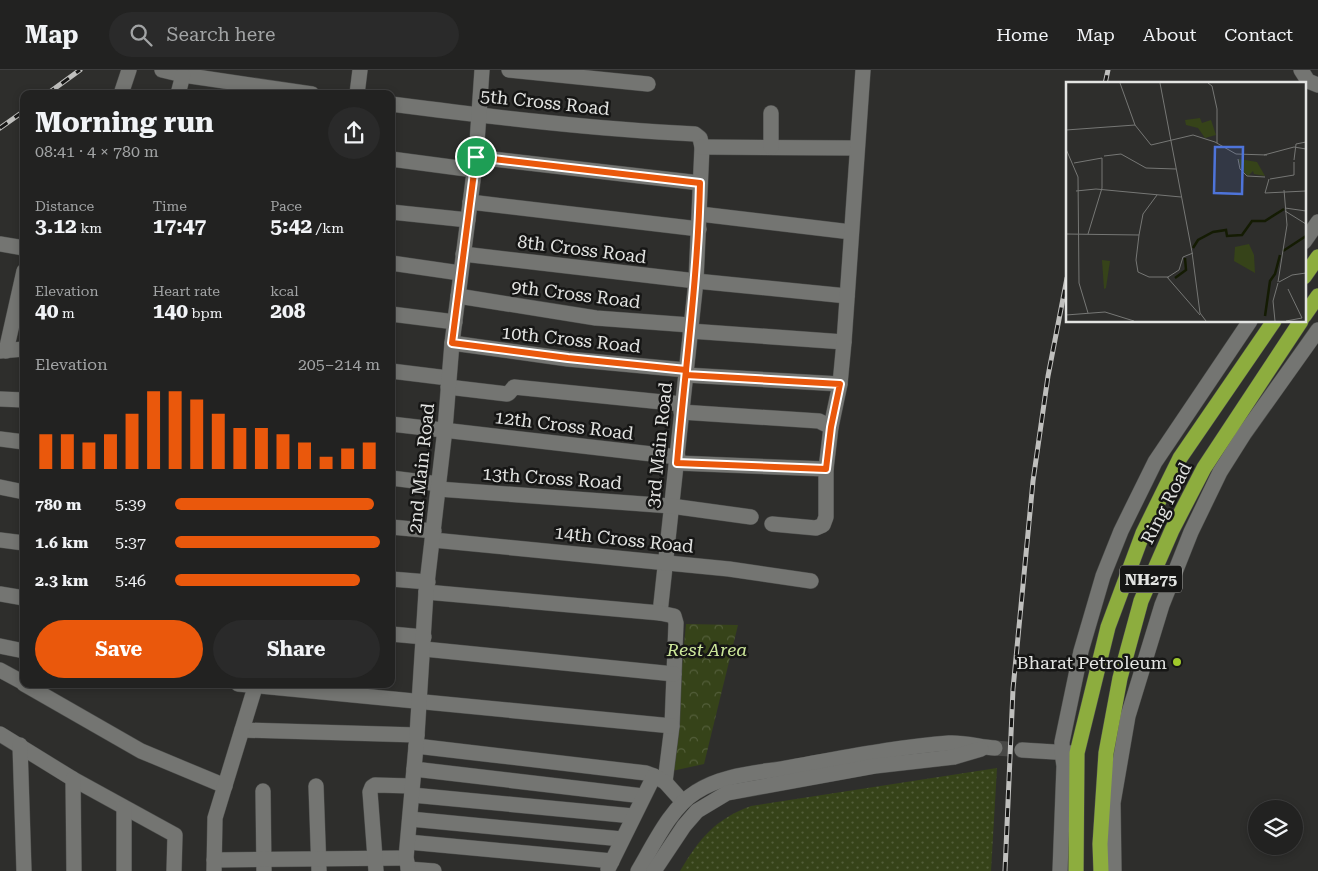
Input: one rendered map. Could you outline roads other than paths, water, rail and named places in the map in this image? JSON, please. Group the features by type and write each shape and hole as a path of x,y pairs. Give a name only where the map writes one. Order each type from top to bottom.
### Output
{"highway":[{"path":"1306,274 1318,257"},
{"path":"1306,313 1318,296"},
{"name":"Ring Road","path":"1076,871 1078,753 1108,627 1143,533 1180,458 1273,322"},
{"name":"Ring Road","path":"1101,871 1100,835 1106,753 1120,678 1141,601 1172,530 1204,468 1300,322"}],"street":[{"path":"122,90 128,70"},
{"path":"162,70 285,90"},
{"path":"358,90 360,70"},
{"name":"2nd Main Road","path":"408,866 408,842 427,587 445,429 454,322 475,164 482,70"},
{"path":"509,70 637,79"},
{"path":"772,524 816,528 823,525 826,517 826,469 831,427 840,384 844,342 863,70"},
{"path":"1301,70 1308,81 1318,85"},
{"path":"179,90 184,75"},
{"name":"5th Cross Road","path":"395,104 479,115 656,132 698,140 771,147 857,148"},
{"path":"771,113 771,147"},
{"name":"3rd Main Road","path":"660,613 696,281 700,183 698,140"},
{"path":"395,159 700,183"},
{"path":"470,202 699,222 851,232"},
{"path":"395,212 468,220"},
{"path":"1306,239 1318,222"},
{"path":"0,244 20,247"},
{"name":"8th Cross Road","path":"464,254 696,281 847,296"},
{"path":"395,264 460,273"},
{"path":"20,286 3,351 20,349"},
{"name":"9th Cross Road","path":"458,296 596,318 755,336 844,342"},
{"path":"395,315 454,322"},
{"path":"1060,871 1064,766 1062,752 1066,719 1081,651 1103,576 1121,531 1155,462 1249,322"},
{"path":"1114,871 1113,803 1128,716 1162,605 1191,532 1220,472 1244,434 1318,330"},
{"name":"10th Cross Road","path":"452,343 686,372 766,380 840,384"},
{"path":"395,372 507,394 514,387 560,391 682,408 819,421 831,427"},
{"path":"0,399 20,400"},
{"name":"12th Cross Road","path":"395,424 445,429 677,460 746,466 826,469"},
{"path":"0,439 20,442"},
{"name":"13th Cross Road","path":"395,479 439,486 671,506 751,517"},
{"path":"0,487 20,491"},
{"name":"14th Cross Road","path":"395,529 434,536 728,568 811,581"},
{"path":"0,540 20,543"},
{"path":"395,580 427,587 660,613 674,616 676,622 672,726 659,779 642,796 610,866 408,842"},
{"path":"0,594 20,597"},
{"path":"395,635 424,643 674,674"},
{"path":"0,646 20,650"},
{"path":"0,670 20,682"},
{"path":"31,688 142,751 224,786"},
{"path":"255,688 214,818 214,866 376,865 408,866 434,871"},
{"path":"294,688 672,726"},
{"path":"242,730 417,740 646,773 659,779 683,802"},
{"path":"0,734 73,779 175,835 174,871"},
{"path":"638,871 668,822 683,802 696,791 716,782 755,773 854,756 952,742 990,748 954,757 875,766 727,793 697,811 684,826 654,871"},
{"path":"20,745 24,871"},
{"path":"1022,750 1078,753"},
{"path":"414,769 642,796"},
{"path":"73,779 74,871"},
{"path":"376,865 370,792 372,787 376,785 412,791 633,816"},
{"path":"316,786 318,865"},
{"path":"263,792 264,865"},
{"path":"124,808 124,871"},
{"path":"410,819 622,839"}],"tunnel":[{"path":"995,748 1022,750"}],"railway":[{"path":"52,90 80,70"},
{"path":"1105,82 1108,70"},
{"path":"0,128 20,114"},
{"path":"1005,871 1013,689 1033,481 1048,376 1066,283"}],"place":[{"name":"Bharat Petroleum","path":"1177,662"}],"park label":[{"name":"Rest Area","path":"707,649"}]}
